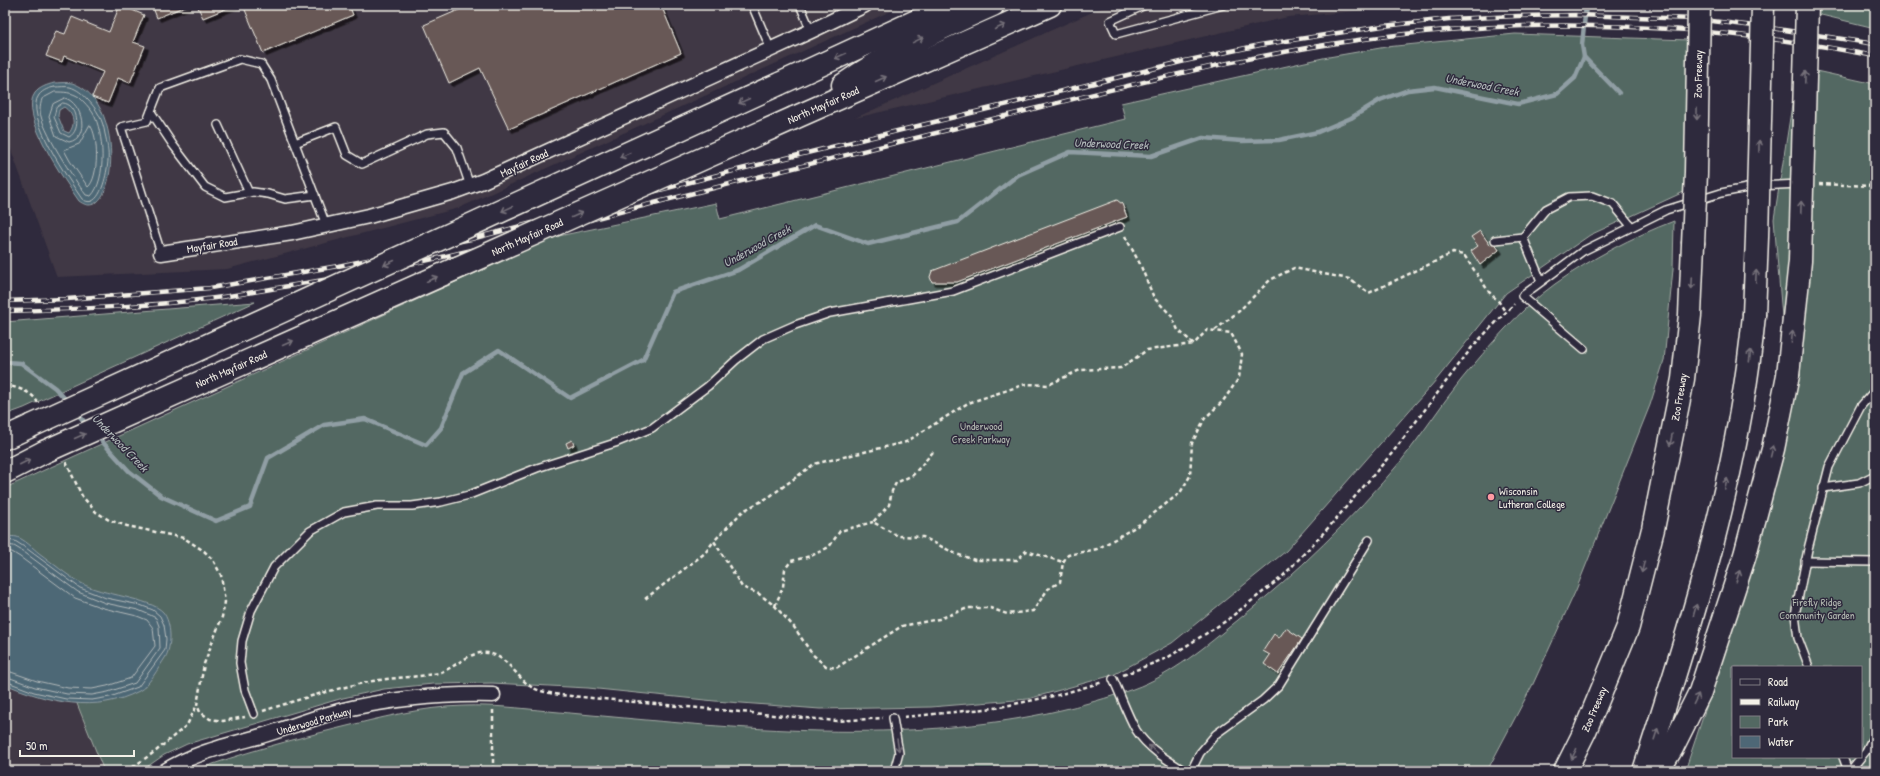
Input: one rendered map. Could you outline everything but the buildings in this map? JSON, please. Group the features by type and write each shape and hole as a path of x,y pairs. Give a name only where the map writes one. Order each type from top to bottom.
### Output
{"main road":[{"path":"5,438 36,418 779,84 951,5"},
{"path":"799,116 873,65 901,48 993,5"},
{"name":"North Mayfair Road","path":"5,472 54,455 799,116 1050,5"},
{"name":"Zoo Freeway","path":"1565,771 1585,731 1628,627 1651,536 1683,379 1690,315 1696,173 1699,5"},
{"path":"1644,771 1695,610 1714,544 1736,441 1750,356 1754,315 1757,236 1763,5"},
{"path":"1658,771 1672,748 1700,692 1745,555 1773,450 1788,375 1800,261 1807,5"}],"street":[{"name":"Mayfair Road","path":"161,253 292,233 382,212 470,186 771,50 865,5"},
{"name":"Underwood Parkway","path":"165,771 180,763 228,745 339,712 420,698 460,694 492,695"}],"lane":[{"path":"752,5 771,50"},
{"path":"800,5 811,31"},
{"path":"1146,5 1110,20 1116,34 1223,5"},
{"path":"161,253 121,127 148,121 160,88 240,59 260,64 271,80 326,225"},
{"path":"151,112 173,145 205,187 225,197 249,193 268,194 285,199 315,195"},
{"path":"218,125 249,193"},
{"path":"295,143 336,127 347,155 362,164 427,134 444,132 457,148 470,186"},
{"path":"1584,349 1522,296 1583,251 1666,210 1721,193 1757,186 1813,183"},
{"path":"1495,240 1523,237 1546,209 1569,197 1592,196 1613,204 1631,226"},
{"path":"254,714 245,690 240,663 242,640 251,612 274,567 310,531 344,512 377,506 412,506 469,496 537,468 615,443 652,428 708,386 736,360 763,339 795,325 837,312 953,290 1120,227"},
{"path":"1523,237 1541,281"},
{"path":"1808,666 1798,638 1795,615 1823,488 1829,467 1861,406 1875,390"},
{"path":"1823,488 1860,483 1875,475"},
{"path":"1191,771 1200,753 1216,734 1263,700 1279,685 1369,540"},
{"path":"1806,561 1875,562"},
{"path":"1113,679 1136,730 1146,743 1156,752 1185,771"},
{"path":"893,718 899,753 894,771"},
{"path":"1862,756 1875,733"},
{"path":"1843,758 1849,771 1860,758"}],"path":[{"path":"1813,183 1875,186"},
{"path":"1120,227 1140,264 1154,298 1171,315 1178,330 1194,344"},
{"path":"1214,330 1238,312 1270,280 1294,268 1349,279 1369,292 1453,253 1464,256 1489,292 1499,302 1506,313"},
{"path":"198,705 200,712 210,719 223,721 240,719 306,698 369,682 437,673 449,669 476,654 487,653 506,661 532,687 543,692 560,695 829,720 893,718 994,708 1058,695 1113,679 1167,658 1226,621 1282,577 1329,526 1393,452 1474,346 1522,296"},
{"path":"645,599 706,553 714,541 744,511 769,497 814,464 906,442 968,403 1026,384 1048,385 1080,370 1121,368 1147,350 1194,344 1207,330 1231,333 1242,354 1239,378 1223,401 1205,418 1192,443 1190,476 1180,493 1140,524 1115,539 1097,548 1072,553 1063,562 1060,582 1048,589 1033,611 1007,614 990,608 968,608 939,619 902,626 836,668 826,666 812,654 794,627 775,606 759,594 742,587 714,541"},
{"path":"5,385 29,393 36,397 36,418"},
{"path":"775,606 783,587 785,569 790,561 811,556 829,546 840,531 873,522 889,504 892,491 896,483 913,475 933,452"},
{"path":"54,455 82,496 96,512 109,520 127,526 184,538 204,551 213,560 221,574 225,602 222,618 204,664 198,705 187,725 156,751 127,771"},
{"path":"873,522 898,536 924,537 956,554 975,560 1017,560 1026,551 1063,562"},
{"path":"492,695 493,771"},
{"path":"592,771 600,765"}],"shaded area":[{"path":"5,5 904,5 459,208 227,269 57,277 5,133"},
{"path":"1108,5 1427,5 1288,17 855,118"},
{"path":"5,524 98,756 104,771 5,771"}],"green space":[{"path":"1814,5 1875,5 1875,28 1813,13"},
{"name":"Underwood Creek Parkway","path":"1515,34 1688,40 1688,190 1590,235 1506,293 1437,379 1286,551 1172,643 1113,675 1028,699 931,707 820,709 715,701 588,688 492,683 433,684 384,689 343,698 187,744 164,755 141,771 104,771 5,524 5,488 554,237 716,203 720,219 1125,119 1121,103 1323,58 1386,47"},
{"name":"Firefly Ridge Community Garden","path":"1798,67 1875,84 1875,771 1685,771 1747,584 1783,329 1774,219"},
{"name":"Wisconsin Lutheran College","path":"1674,221 1673,269 1664,361 1650,405 1576,590 1533,684 1487,771 194,771 284,742 370,720 432,708 474,706 506,707 776,730 897,730 957,727 1017,719 1076,706 1133,689 1175,668 1201,650 1281,584 1323,545 1383,482 1401,461 1461,380 1529,305 1569,274 1598,257 1628,241"},
{"path":"255,302 24,408 5,415 5,322"}],"water":[{"path":"54,83 72,83 90,94 102,113 109,136 111,159 108,181 102,197 92,205 79,201 64,179 38,132 33,116 31,103 35,93 46,85","holes":["64,107 73,119 73,126 69,133 64,131 58,116 59,110"]},
{"path":"5,536 20,538 65,573 81,583 100,591 148,603 157,607 163,612 169,628 169,648 157,671 142,689 123,698 89,704 72,703 38,696 5,684"}],"waterway":[{"name":"Underwood Creek","path":"97,436 129,471 161,496 216,521 250,507 268,458 324,425 365,419 426,445 441,428 463,373 499,350 570,398 643,360 673,292 738,270 815,225 868,244 958,222 1018,175 1070,152 1151,156 1203,138 1242,141 1279,140 1318,132 1351,118 1380,100 1408,90 1435,87 1518,104 1557,94 1575,78 1584,57 1582,45 1586,5"},
{"path":"1584,57 1619,93"},
{"name":"Underwood Creek","path":"5,362 21,363 55,388 69,403"},
{"name":"Underwood Creek","path":"76,412 88,426"}],"railway":[{"path":"5,301 67,299 210,288 338,266 471,239 733,171 1185,61 1260,45 1383,26 1449,19 1518,16 1576,15 1695,19 1771,28 1875,44"},
{"path":"5,311 110,307 189,301 247,293 400,266 508,241 740,181 1109,90 1277,53 1390,36 1447,30 1554,25 1662,28 1769,39 1822,46 1875,56"}],"place":[{"name":"Wisconsin Lutheran College","path":"1491,497"}]}
